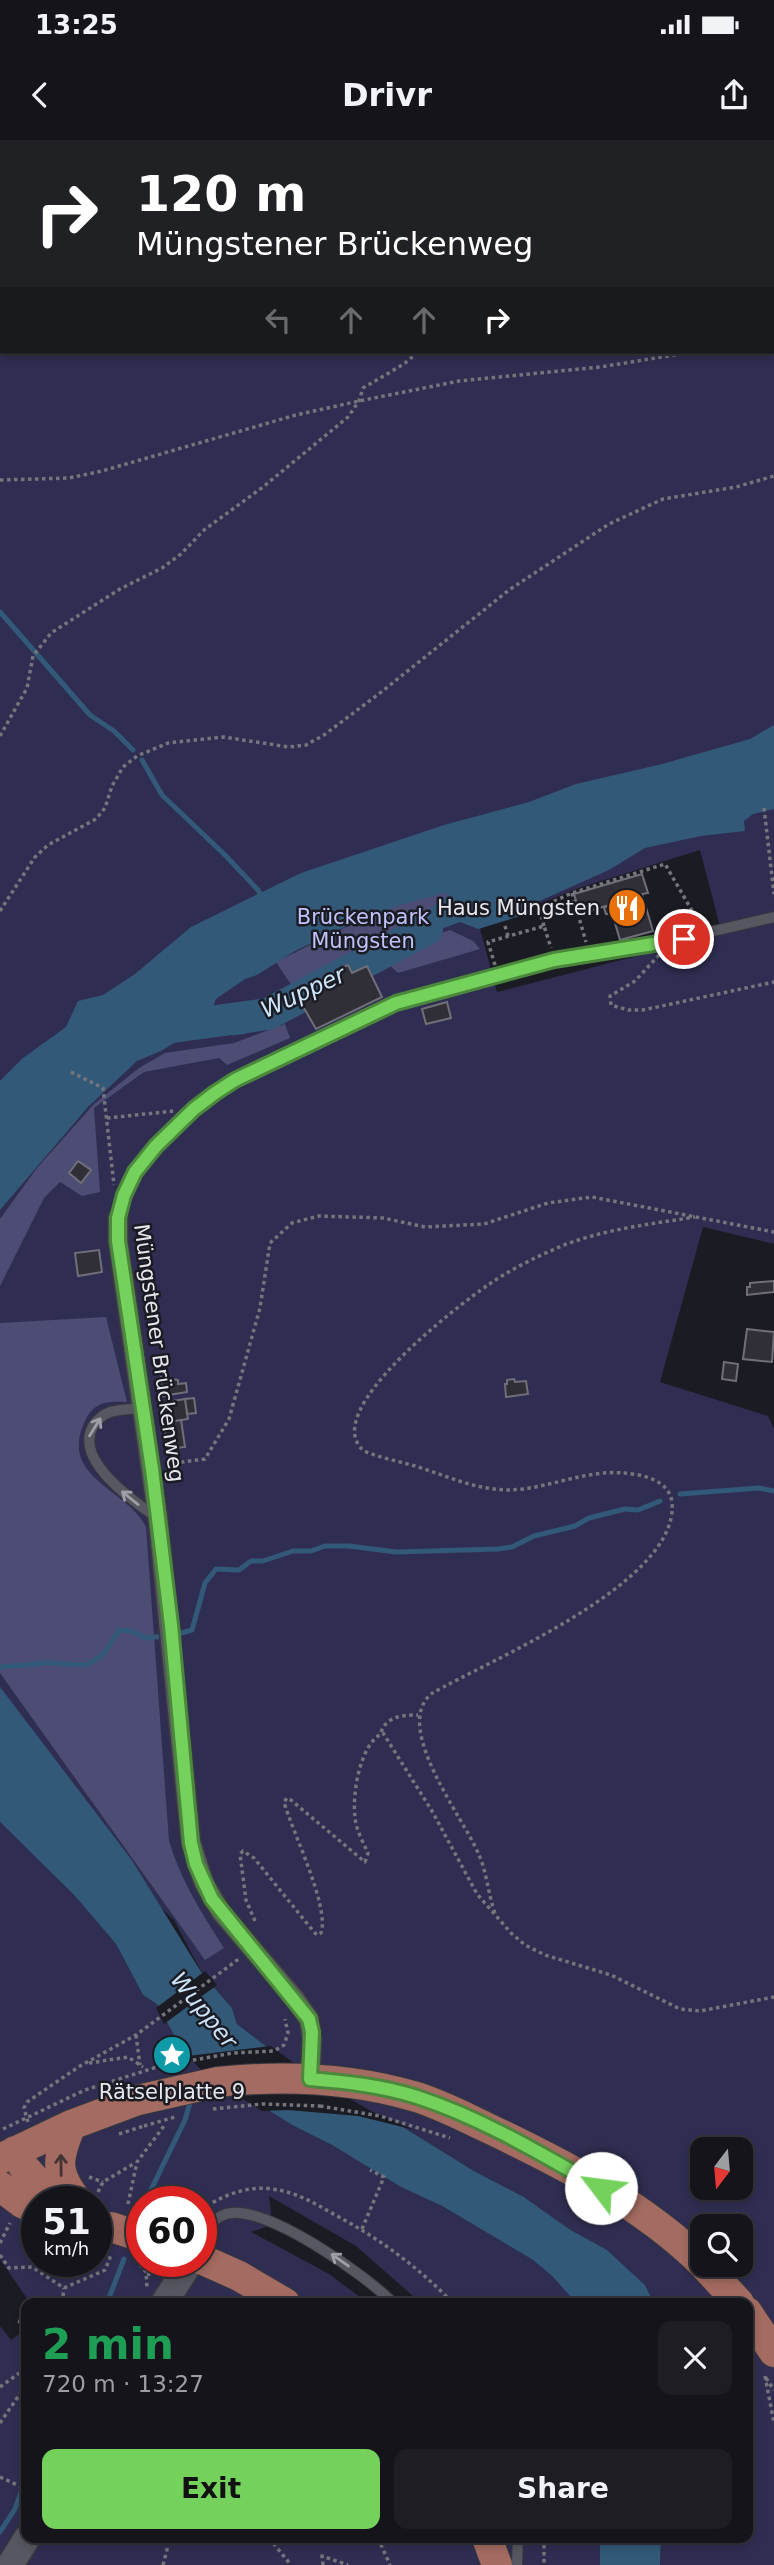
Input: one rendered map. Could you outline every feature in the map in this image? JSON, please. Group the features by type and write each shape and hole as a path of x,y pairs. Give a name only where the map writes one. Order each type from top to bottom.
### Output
{"main road":[{"path":"41,2186 5,2147 71,2125 141,2113 218,2082 264,2078 315,2092 384,2089 447,2108 547,2157 601,2188 653,2223 690,2254"},
{"path":"71,2125 62,2146 61,2176 64,2184 72,2186"},
{"path":"0,2186 21,2202"},
{"path":"217,2266 276,2298"},
{"path":"154,2298 175,2277"},
{"path":"714,2277 734,2298"},
{"path":"753,2321 774,2352"},
{"path":"10,2565 24,2543"},
{"path":"489,2543 498,2565"}],"street":[{"name":"Müngstener Brückenweg","path":"118,1218 118,1241 158,1519 191,1843 196,1864 212,1899 309,2019 315,2092"}],"lane":[{"name":"Müngstener Brückenweg","path":"118,1218 124,1195 135,1172 194,1109 235,1080 396,1003 554,960 705,935 774,917"},
{"path":"142,1408 114,1411 103,1416 91,1431 89,1447 105,1474 158,1519"},
{"path":"217,2221 226,2214 240,2212 254,2215 332,2254 374,2284 388,2298"},
{"path":"517,2565 518,2543"}],"path":[{"path":"0,736 27,688 33,656 51,633 181,554 204,530 263,487 348,417 359,401 363,388 398,368 416,354"},
{"path":"0,480 69,478 102,471 296,415 459,381 611,366 681,354"},
{"path":"0,911 34,857 48,845 96,819 105,808 112,786 123,767 137,756 169,743 223,737 289,747 310,743 380,693 509,590 609,524 663,499 736,487 774,476"},
{"path":"764,808 774,894"},
{"path":"550,944 539,908 572,893 665,863 705,935"},
{"path":"572,893 590,954"},
{"path":"505,926 508,936"},
{"path":"494,959 488,942 544,926"},
{"path":"662,943 659,957 635,981 610,996 611,1004 622,1009 642,1010 774,982"},
{"path":"71,1072 103,1088 118,1218"},
{"path":"107,1118 194,1109"},
{"path":"152,1469 205,1458 224,1430 260,1308 270,1242 292,1223 320,1216 383,1218 425,1227 484,1224 548,1203 592,1197 774,1231"},
{"path":"499,1921 492,1905 479,1853 429,1758 418,1714 422,1703 431,1694 561,1626 626,1578 663,1540 671,1522 670,1493 659,1482 623,1473 511,1490 467,1484 364,1451 356,1441 355,1431 360,1408 383,1375 445,1319 498,1278 584,1238 695,1217"},
{"path":"252,1949 259,1941 259,1934 246,1900 240,1853 249,1852 314,1932 317,1935 321,1933 323,1927 317,1895 284,1802 288,1798 291,1800 362,1861 367,1860 368,1853 355,1820 356,1789 361,1763 386,1724 394,1718 418,1714"},
{"path":"382,1732 386,1734 432,1811 477,1894 511,1933 534,1950 611,1975 680,2009 700,2011 773,1998"},
{"path":"26,2116 24,2108 27,2102 87,2062 136,2035 236,1961"},
{"path":"5,2147 26,2116 85,2090 160,2066 233,2053 274,2051 284,2045 288,2033 288,2025 282,2014"},
{"path":"87,2062 128,2057 142,2066 136,2035"},
{"path":"202,2111 262,2104 315,2092 451,2138"},
{"path":"108,2136 141,2113 180,2116"},
{"path":"64,2288 105,2270 113,2234 137,2162 164,2126"},
{"path":"88,2186 103,2182 137,2162"},
{"path":"362,2229 384,2177 370,2170"},
{"path":"217,2202 236,2192 272,2189 294,2193 362,2229 406,2259 448,2298"},
{"path":"0,2243 21,2218"},
{"path":"113,2234 126,2250"},
{"path":"0,2255 9,2268 32,2267 64,2288"},
{"path":"147,2277 154,2298"},
{"path":"63,2298 64,2288"},
{"path":"0,2387 21,2373"},
{"path":"774,2389 765,2376 774,2423"},
{"path":"0,2423 21,2392"},
{"path":"0,2477 21,2487"},
{"path":"163,2565 169,2543"},
{"path":"273,2543 291,2565"},
{"path":"380,2543 390,2565"},
{"path":"544,2543 544,2565"},
{"path":"323,2565 322,2556 348,2565"}],"green space":[{"name":"Brückenpark Müngsten","path":"0,354 774,354 774,1244 703,1227 660,1382 768,1416 774,1429 774,2565 660,2565 661,2543 753,2543 753,2298 652,2298 645,2285 607,2250 569,2229 524,2197 474,2171 403,2127 369,2114 312,2081 237,2024 232,2008 203,1975 174,1920 93,1845 0,1726","holes":["700,850 722,934 497,992 480,929 573,890"]},
{"name":"Brückenpark Müngsten","path":"488,875 382,940 391,951 450,930 473,941 480,949 398,973 371,948 294,989 276,962 372,914"},
{"path":"285,1024 290,1038 227,1065 219,1058 144,1072 94,1108 100,1192 82,1196 60,1182 44,1198 0,1286 0,1219 37,1168 94,1104 139,1068 165,1053 234,1043"},
{"path":"106,1317 127,1402 103,1403 90,1413 79,1439 80,1455 87,1469 137,1514 146,1527 169,1841 186,1883 224,1948 205,1960 0,1673 0,1323"},
{"path":"0,1822 75,1896 116,1944 143,1995 158,2005 176,2039 294,2126 332,2145 401,2187 442,2206 533,2260 572,2298 415,2298 356,2246 269,2196 271,2213 268,2226 251,2232 329,2274 361,2298 27,2298 0,2259"},
{"path":"0,2326 11,2340 21,2333 21,2543 600,2543 600,2565 0,2565"}],"water":[{"path":"774,725 774,809 753,814 744,821 745,831 701,836 645,848 609,870 535,903 530,913 478,929 460,922 391,948 386,940 450,894 444,893 397,906 295,951 216,999 207,1023 161,1051 137,1061 88,1107 0,1210 0,1081 23,1058 66,1027 78,1001 103,995 135,974 191,927 301,873 444,825 529,802 576,784 662,764 750,739"},
{"path":"277,999 282,1019 246,1034 229,1035 209,1030 217,1012"},
{"path":"0,1687 131,1859 203,1975 232,2008 237,2024 312,2081 369,2114 403,2127 474,2171 524,2197 569,2229 607,2250 645,2285 652,2298 572,2298 533,2260 442,2206 401,2187 332,2145 294,2126 209,2073 176,2039 158,2005 143,1995 116,1944 75,1896 0,1822"},
{"path":"600,2543 661,2543 660,2565 600,2565"}],"pier":[{"path":"205,1971 217,1985 164,2024 156,2008"},
{"path":"271,2046 314,2078 371,2111 415,2130 358,2116 288,2110 262,2111 207,2076 188,2056"}],"building":[{"name":"Haus Müngsten","path":"642,874 648,893 642,894 653,931 620,940 612,913 606,914 604,908 609,905 580,914 574,894"},
{"path":"348,965 352,973 367,966 382,997 316,1029 300,1001 336,983 334,978 339,975 337,970"},
{"path":"447,1002 451,1018 426,1024 422,1009"},
{"path":"78,1161 91,1170 81,1183 69,1173"},
{"path":"99,1250 102,1272 78,1276 75,1253"},
{"path":"774,1281 774,1292 747,1295 750,1283"},
{"path":"747,1329 774,1332 772,1362 743,1359"},
{"path":"724,1362 738,1364 736,1381 722,1379"},
{"path":"161,1377 178,1380 178,1384 186,1383 187,1392 163,1396"},
{"path":"514,1379 515,1382 526,1381 528,1394 506,1397 505,1384 507,1380"},
{"path":"194,1398 196,1413 187,1414 185,1399"},
{"path":"185,1399 188,1419 163,1423 161,1403"},
{"path":"181,1420 185,1447 168,1449 164,1423"}],"waterway":[{"path":"0,612 90,715 114,731 133,750"},
{"path":"142,760 162,795 226,856 263,899"},
{"name":"Wupper","path":"165,1028 268,1014 427,929"},
{"path":"680,1494 759,1488 774,1491"},
{"path":"174,1635 192,1630 205,1583 216,1569 239,1570 251,1561 263,1561 293,1551 311,1551 325,1546 396,1552 512,1547 534,1536 575,1526 589,1518 625,1509 638,1510 660,1501"},
{"path":"0,1667 48,1663 86,1665 102,1656 119,1630 131,1631 146,1638 165,1636"},
{"path":"153,2186 185,2120 191,2099"},
{"path":"109,2298 124,2259"},
{"path":"0,2532 15,2509 21,2492"}],"place":[{"name":"Haus Müngsten","path":"627,908"},
{"name":"Rätselplatte 9","path":"172,2055"}],"route":[{"path":"601,2188 547,2157 447,2108 384,2089 310,2079 312,2028 309,2019 221,1912 204,1884 196,1864 187,1819 171,1625 117,1226 127,1186 146,1158 194,1109 235,1080 396,1003 554,960 684,939"}]}
